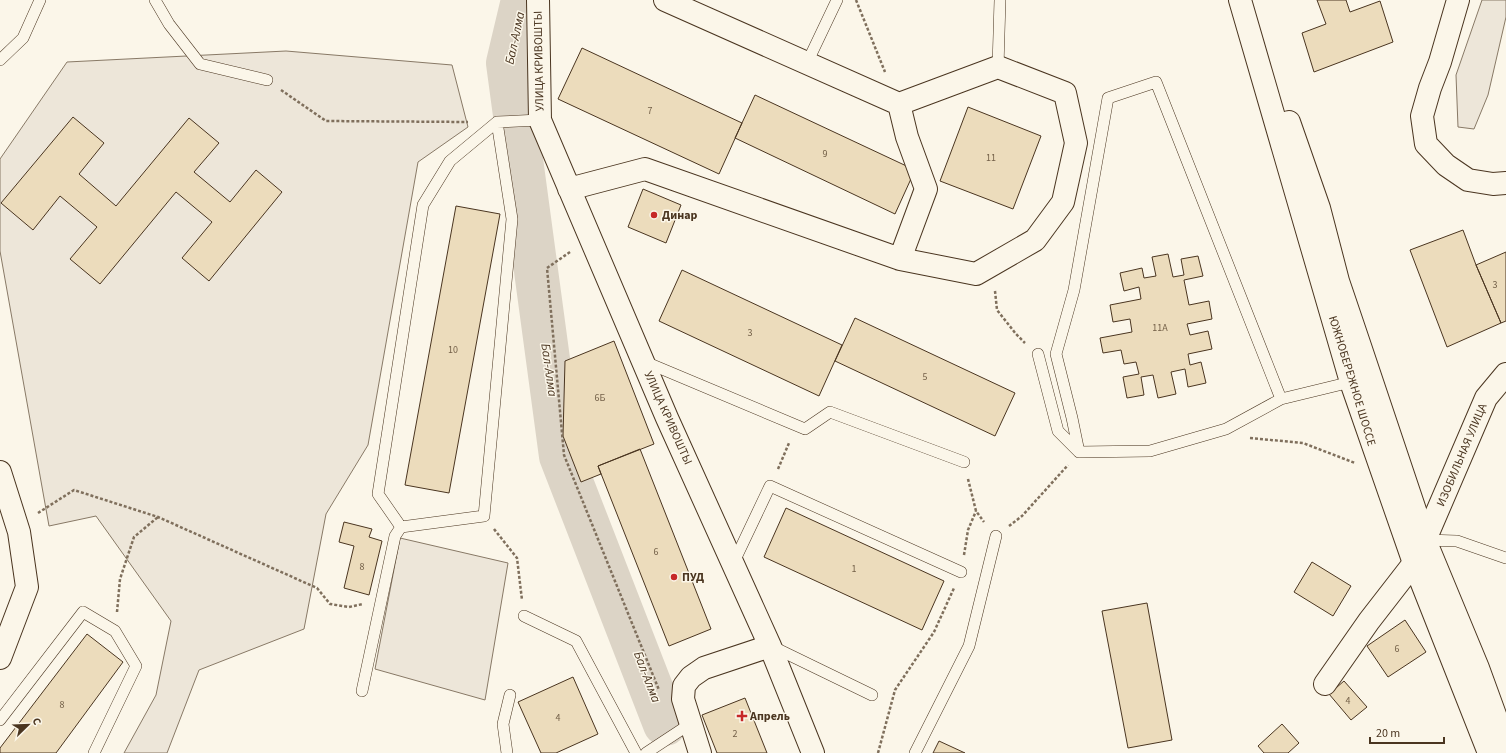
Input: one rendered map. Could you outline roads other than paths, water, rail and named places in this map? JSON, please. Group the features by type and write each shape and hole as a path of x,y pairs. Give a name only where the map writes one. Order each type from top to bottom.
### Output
{"main road":[{"name":"УЛИЦА КРИВОШТЫ","path":"538,0 539,120 667,418 770,646 814,753"},
{"path":"569,189 645,169 900,259 976,274 1035,240 1063,202 1076,143 1065,94 998,67 899,104 665,0"},
{"name":"ЮЖНОБЕРЕЖНОЕ ШОССЕ","path":"1240,0 1351,382 1414,563 1490,753"},
{"name":"ЮЖНОБЕРЕЖНОЕ ШОССЕ","path":"1249,0 1317,202 1338,281 1425,540 1478,668 1506,746"},
{"path":"1458,0 1422,116 1426,144 1446,165 1468,180 1493,184 1506,183"},
{"path":"899,104 907,137 926,189 900,259"},
{"name":"ИЗОБИЛЬНАЯ УЛИЦА","path":"1425,540 1486,398 1506,374"},
{"path":"0,472 17,526 27,588 0,658"},
{"path":"1325,684 1369,621 1414,563"},
{"path":"700,753 683,699 684,686 691,677 704,668 770,646"}],"lane":[{"path":"0,60 23,38 40,0"},
{"path":"155,0 169,24 200,64 267,80"},
{"path":"807,63 837,0"},
{"path":"998,67 1000,0"},
{"path":"1079,452 1056,354 1074,290 1108,98 1156,82 1281,399"},
{"path":"402,527 378,494 423,205 450,161 497,122 539,120"},
{"path":"362,690 396,536 402,527 484,516 512,219 497,122"},
{"path":"1038,354 1058,431 1079,452 1150,451 1226,429 1281,399 1351,382"},
{"path":"642,360 804,429 830,412 964,462"},
{"path":"733,564 770,486 961,572"},
{"path":"915,753 968,646 996,536"},
{"path":"1425,540 1457,541 1506,558"},
{"path":"0,720 83,612 115,631 136,666 94,753"},
{"path":"524,616 576,641 636,753"},
{"path":"770,646 872,695"},
{"path":"507,753 503,724 510,695"},
{"path":"646,753 690,724"}],"waterway":[{"name":"Бал-Алма","path":"523,0 508,63 561,456 665,724"}],"place":[{"name":"Динар","path":"654,215"},
{"name":"ПУД","path":"674,577"},
{"name":"Апрель","path":"742,716"}]}
